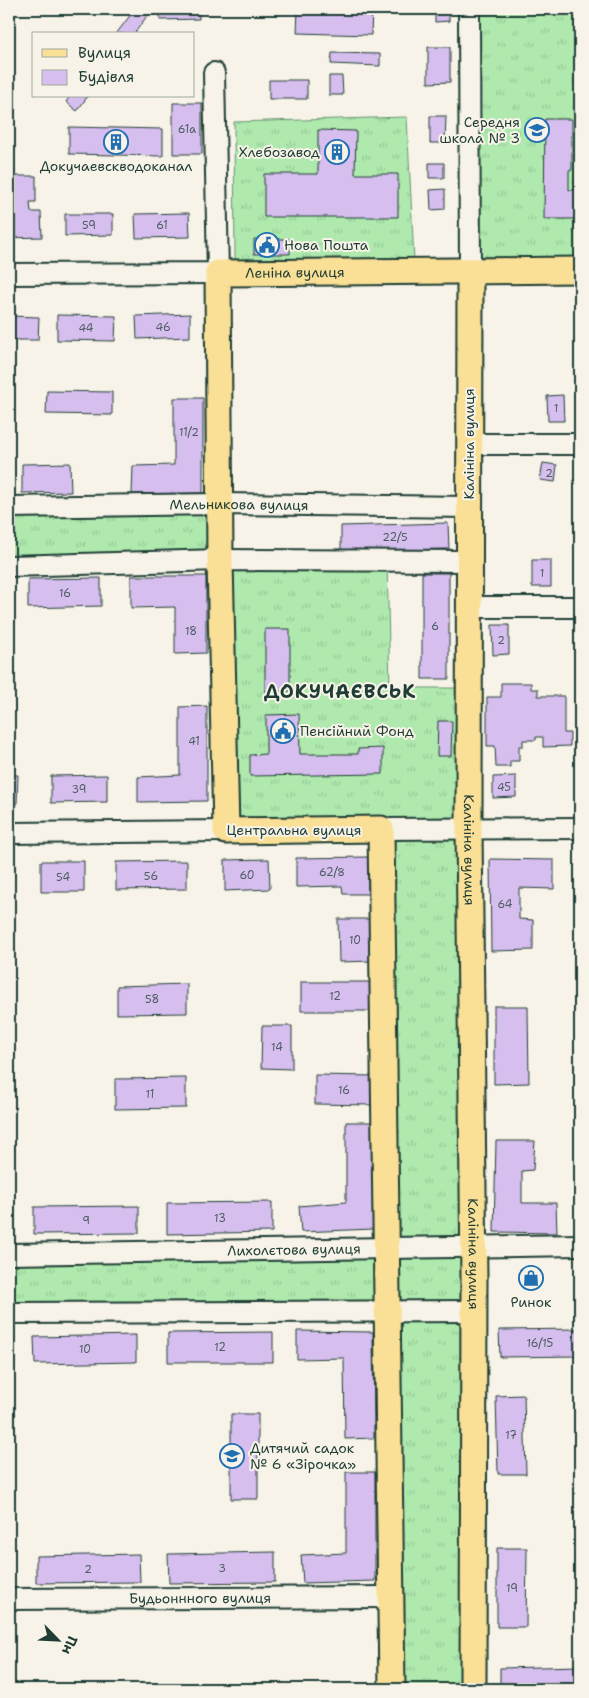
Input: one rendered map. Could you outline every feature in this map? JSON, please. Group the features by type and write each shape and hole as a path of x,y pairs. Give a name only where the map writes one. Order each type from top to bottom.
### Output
{"main road":[{"name":"Леніна вулиця","path":"218,273 580,270"},
{"name":"Калініна вулиця","path":"470,272 469,829 474,1311 473,1689"},
{"path":"218,273 219,504 226,831"},
{"path":"380,829 392,1689"},
{"name":"Центральна вулиця","path":"226,831 380,829"}],"street":[{"name":"Калініна вулиця","path":"470,9 470,272"},
{"path":"214,73 218,273"},
{"name":"Леніна вулиця","path":"9,274 218,273"},
{"path":"470,444 580,444"},
{"name":"Мельникова вулиця","path":"9,507 219,504 469,507"},
{"path":"9,566 220,560 469,561"},
{"path":"469,607 580,607"},
{"name":"Центральна вулиця","path":"380,829 580,828"},
{"name":"Центральна вулиця","path":"9,833 226,831"},
{"name":"Лихолєтова вулиця","path":"9,1254 580,1245"},
{"path":"9,1313 474,1311"},
{"name":"Будьоннного вулиця","path":"9,1599 391,1597"}],"green space":[{"name":"Середня школа № 3","path":"469,9 580,9 580,259 470,260"},
{"path":"407,117 414,261 235,263 234,122"},
{"path":"210,504 211,560 9,566 9,507"},
{"path":"228,560 387,561 390,688 461,688 467,1689 402,1689 390,820 233,821"},
{"path":"376,1249 377,1311 9,1313 9,1254"}],"building":[{"path":"135,9 152,9 135,32 118,32"},
{"path":"160,9 199,9 199,19 160,20"},
{"path":"298,9 372,10 371,35 297,33"},
{"path":"435,9 449,9 449,21 435,22"},
{"path":"428,47 450,47 450,82 428,83"},
{"path":"332,53 380,54 380,66 331,64"},
{"path":"329,76 342,76 343,95 329,95"},
{"path":"269,80 307,80 307,99 269,99"},
{"path":"69,98 87,98 77,111 66,102"},
{"path":"173,103 202,103 202,154 173,154"},
{"path":"430,116 446,116 445,143 430,143"},
{"path":"545,119 572,119 572,170 569,170 569,190 580,190 580,219 544,219"},
{"name":"Докучаевскводоканал","path":"69,127 163,129 163,156 69,154"},
{"name":"Хлебозавод","path":"318,130 356,131 355,174 398,174 398,217 264,217 264,174 318,174"},
{"path":"429,163 444,163 444,178 429,178"},
{"path":"9,176 36,176 36,202 30,202 31,212 41,212 42,237 9,238"},
{"path":"445,189 445,209 431,210 430,190"},
{"path":"189,213 190,237 136,238 135,214"},
{"path":"65,214 113,214 113,235 65,236"},
{"path":"254,239 290,239 290,254 254,254"},
{"path":"190,314 190,337 137,339 136,316"},
{"path":"57,315 116,316 115,341 57,340"},
{"path":"9,316 39,317 38,340 9,340"},
{"path":"47,391 112,392 112,415 46,414"},
{"path":"563,395 564,421 548,421 547,396"},
{"path":"174,398 203,398 203,493 132,494 133,466 174,465"},
{"path":"70,463 71,492 22,493 22,464"},
{"path":"543,463 557,465 555,482 540,480"},
{"path":"448,523 449,549 341,551 341,526"},
{"path":"532,560 551,560 551,587 532,587"},
{"path":"422,573 449,573 449,679 422,679"},
{"path":"131,576 206,576 206,653 175,654 175,607 131,608"},
{"path":"101,578 101,606 28,608 28,579"},
{"path":"492,625 509,625 509,654 493,655"},
{"path":"576,627 580,627 580,643 576,643"},
{"path":"265,629 290,629 290,691 265,691"},
{"path":"501,683 531,683 531,689 538,689 538,696 564,696 564,733 570,733 570,746 543,747 543,737 536,737 536,740 523,740 523,746 519,746 519,761 510,761 510,767 496,767 495,746 487,746 487,697 501,697"},
{"path":"207,706 207,801 138,802 138,777 180,775 180,707"},
{"name":"Пенсійний Фонд","path":"299,714 300,754 358,754 358,749 383,748 383,774 250,776 250,755 266,754 266,715"},
{"path":"438,721 452,721 451,756 437,756"},
{"path":"9,775 18,775 17,804 9,803"},
{"path":"107,775 107,802 51,803 51,776"},
{"path":"516,776 516,797 493,798 493,777"},
{"path":"368,857 368,894 343,894 342,886 296,887 296,858"},
{"path":"269,859 270,889 225,891 225,860"},
{"path":"490,859 554,860 554,889 519,888 519,919 533,920 533,950 491,951"},
{"path":"41,861 84,861 84,892 41,892"},
{"path":"187,861 187,889 116,890 116,862"},
{"path":"338,919 371,919 371,961 339,962"},
{"path":"301,982 370,982 370,1011 301,1011"},
{"path":"187,984 187,1013 117,1014 117,986"},
{"path":"494,1006 528,1006 529,1083 494,1084"},
{"path":"262,1026 292,1026 292,1069 261,1068"},
{"path":"315,1075 373,1076 372,1105 315,1104"},
{"path":"186,1078 186,1108 115,1109 115,1079"},
{"path":"346,1122 373,1122 373,1229 301,1232 299,1206 346,1202"},
{"path":"496,1141 535,1141 533,1170 522,1171 522,1203 556,1203 557,1233 494,1232"},
{"path":"272,1202 272,1232 167,1234 167,1203"},
{"path":"139,1206 139,1233 34,1234 34,1207"},
{"path":"580,1329 580,1356 500,1357 499,1330"},
{"path":"297,1331 373,1332 374,1438 345,1439 344,1358 297,1359"},
{"path":"273,1332 273,1362 168,1362 168,1333"},
{"path":"136,1335 136,1362 35,1364 34,1337"},
{"path":"524,1395 526,1474 498,1474 496,1396"},
{"path":"231,1414 258,1414 258,1499 231,1499"},
{"path":"346,1472 375,1472 375,1581 303,1583 301,1555 346,1553"},
{"path":"497,1548 527,1548 526,1627 497,1627"},
{"path":"275,1552 275,1582 169,1583 168,1554"},
{"path":"139,1554 140,1582 36,1583 36,1556"},
{"path":"580,1666 580,1689 500,1689 500,1668"}],"place":[{"name":"Середня школа № 3","path":"537,130"},
{"name":"Докучаевскводоканал","path":"116,142"},
{"name":"Хлебозавод","path":"337,152"},
{"name":"Нова Пошта","path":"267,245"},
{"name":"Пенсійний Фонд","path":"283,731"},
{"name":"Ринок","path":"531,1278"},
{"name":"Дитячий садок № 6 «Зірочка»","path":"232,1456"}],"district":[{"name":"ДОКУЧАЄВСЬК","path":"340,691"}]}
